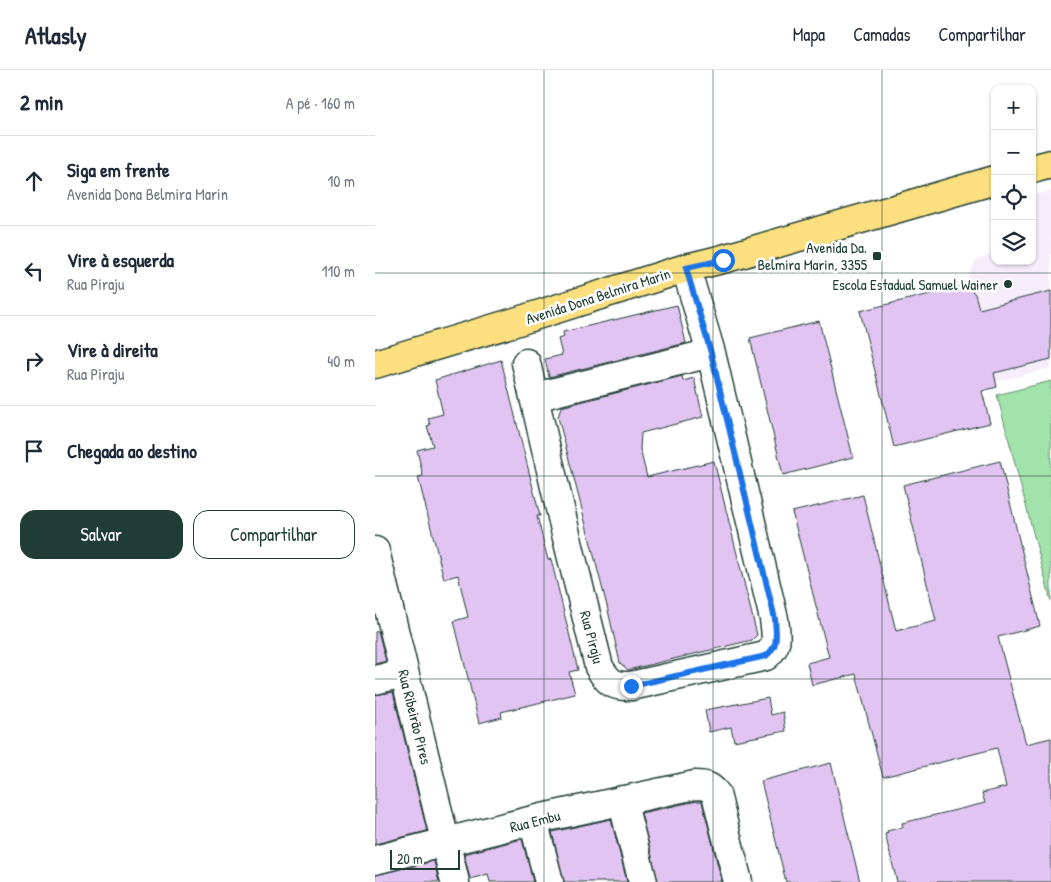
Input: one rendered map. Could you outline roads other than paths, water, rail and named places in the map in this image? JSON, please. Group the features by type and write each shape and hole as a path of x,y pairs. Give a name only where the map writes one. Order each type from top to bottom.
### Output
{"main road":[{"path":"1036,168 1051,164"},
{"name":"Avenida Dona Belmira Marin","path":"375,364 686,268 723,260 991,181"}],"street":[{"name":"Rua Piraju","path":"526,362 599,667 608,681 620,687 631,686 766,656 774,649 776,638 775,619 711,353 686,268"},
{"path":"535,397 711,353"},
{"name":"Rua Ribeirão Pires","path":"375,551 455,882"},
{"path":"375,680 404,673"},
{"name":"Rua Embu","path":"375,860 533,820 695,785 705,785 716,794 738,882"},
{"path":"622,800 643,882"},
{"path":"533,820 549,882"}],"place":[{"name":"Avenida Da. Belmira Marin, 3355","path":"877,256"},
{"name":"Escola Estadual Samuel Wainer","path":"1008,284"}]}
